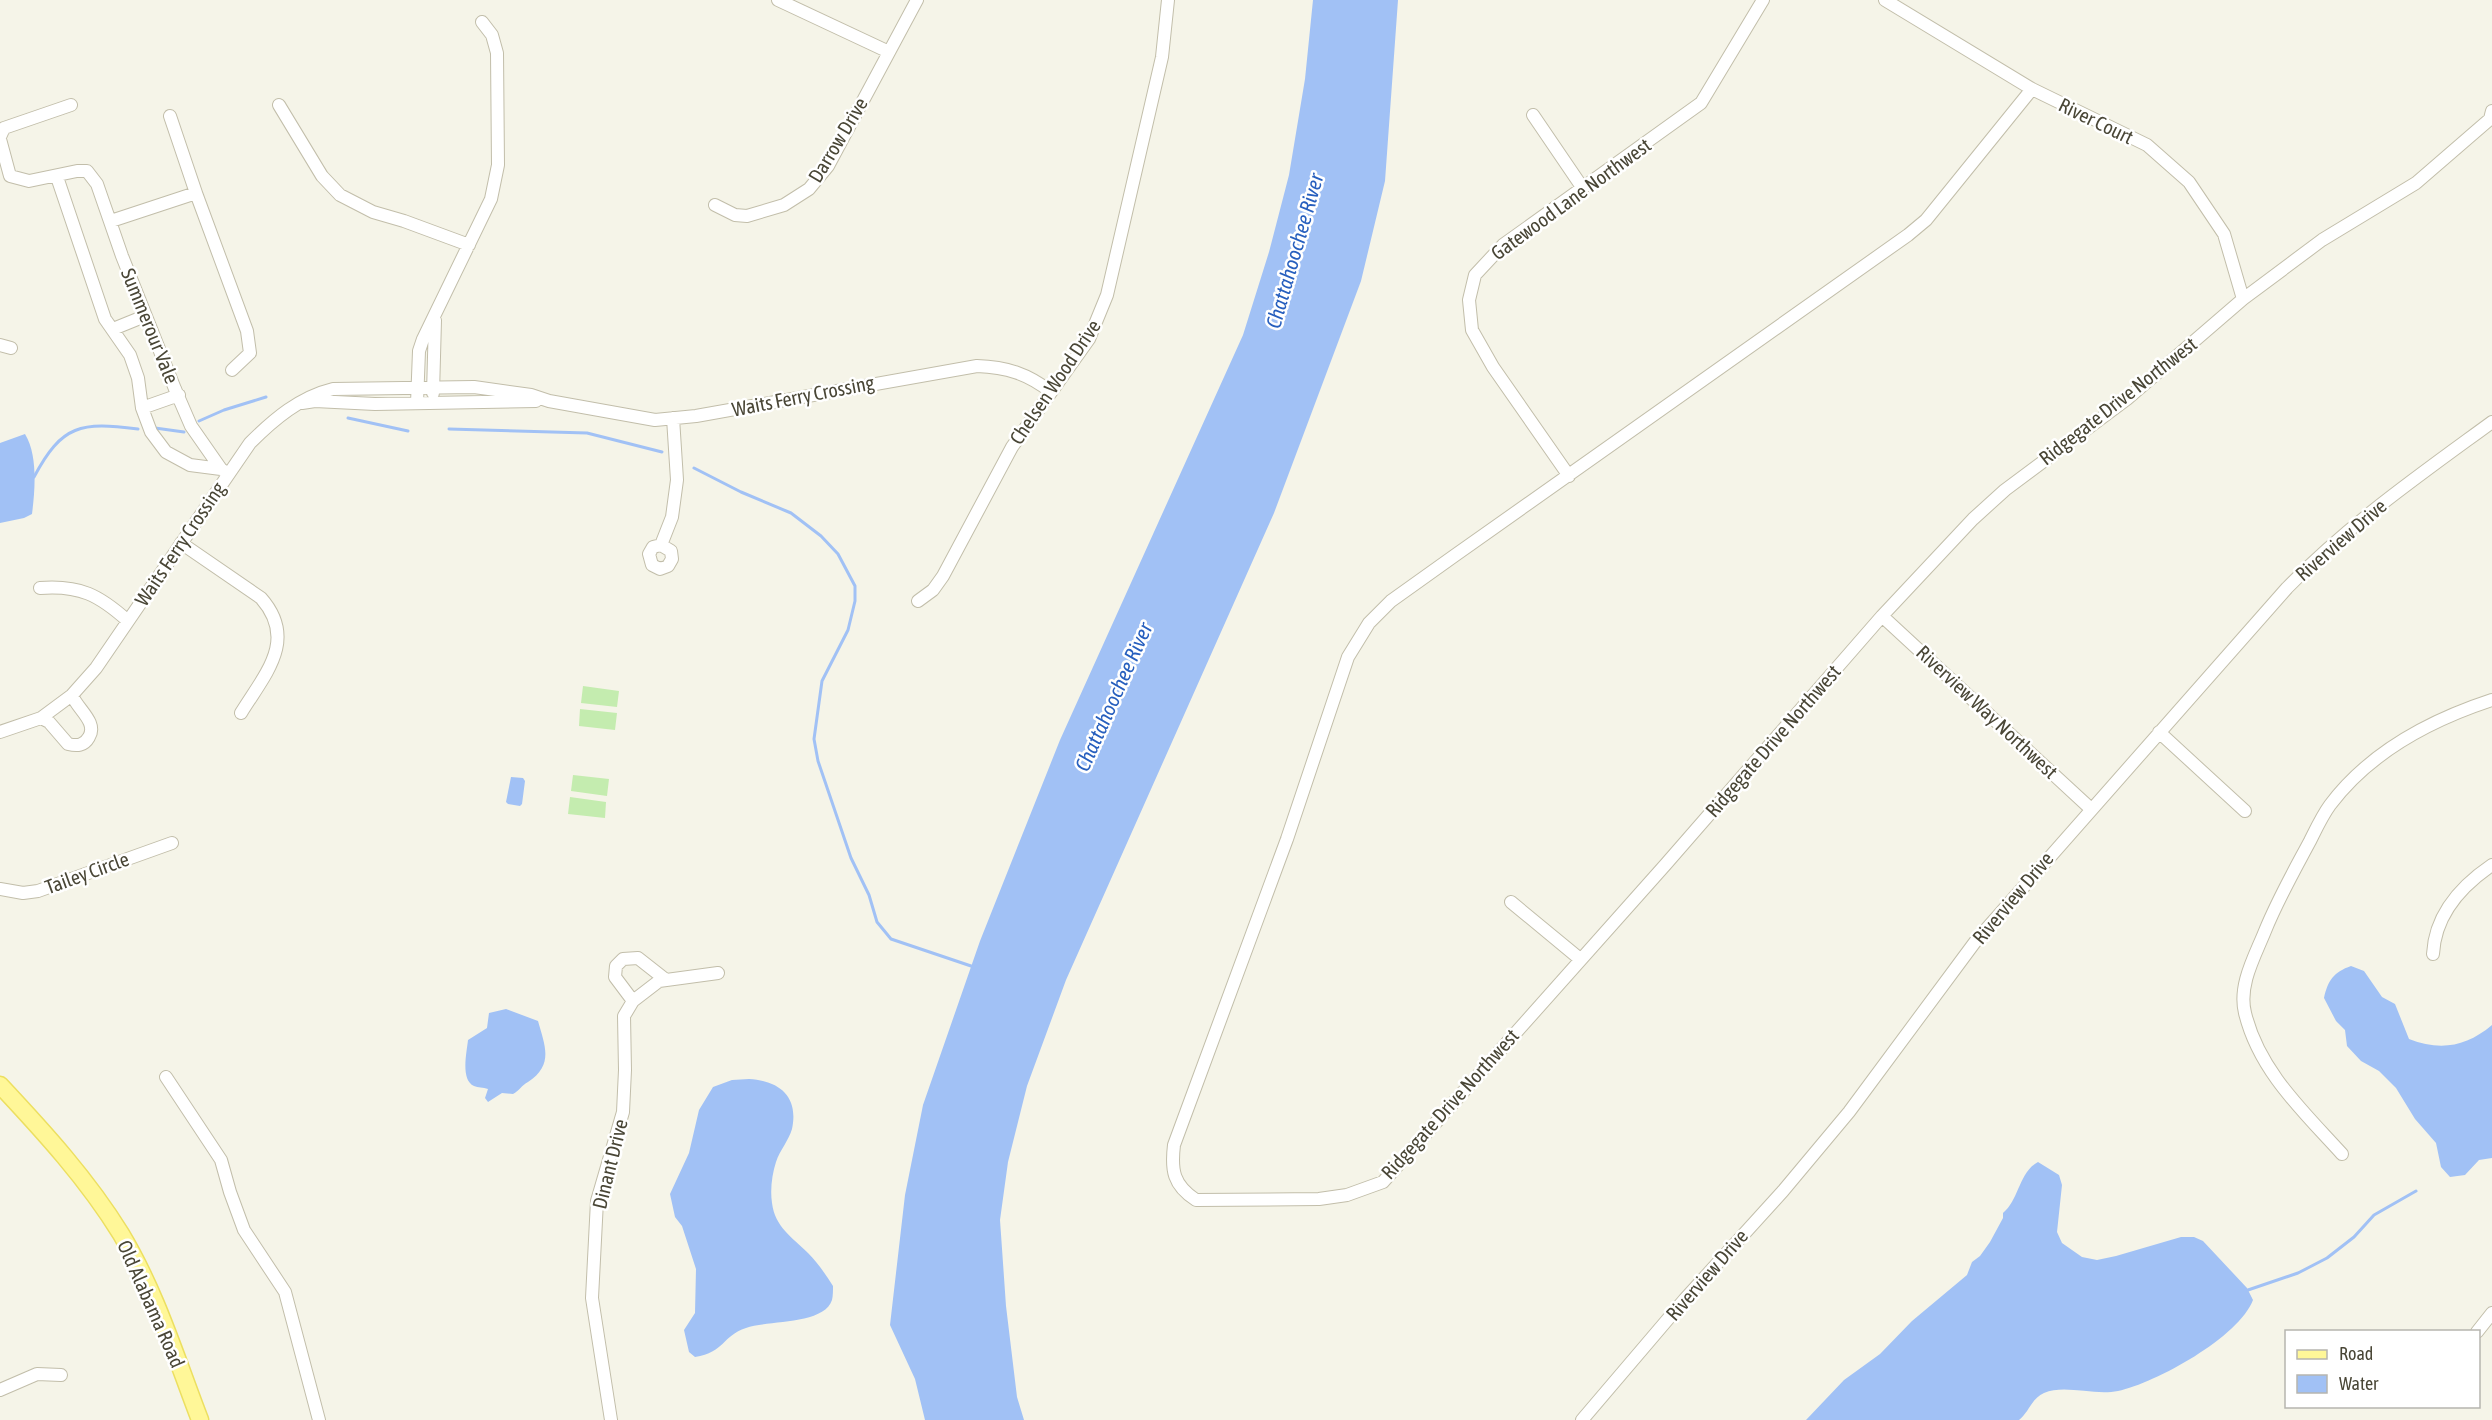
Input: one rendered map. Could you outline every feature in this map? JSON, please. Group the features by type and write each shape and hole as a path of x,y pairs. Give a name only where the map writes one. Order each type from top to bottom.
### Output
{"main road":[{"name":"Old Alabama Road","path":"0,1085 40,1127 87,1184 121,1235 156,1306 200,1420"}],"street":[{"path":"778,0 889,52"},
{"name":"Darrow Drive","path":"715,205 735,215 747,216 784,205 809,189 828,166 917,0"},
{"name":"Chelsen Wood Drive","path":"918,601 933,590 943,576 1002,463 1089,339 1107,295 1162,57 1168,0"},
{"name":"Gatewood Lane Northwest","path":"1569,476 1480,346 1472,330 1469,300 1475,275 1503,245 1582,187 1636,152 1701,103 1762,0"},
{"name":"River Court","path":"1886,0 2032,89 2147,145 2189,182 2224,234 2243,299"},
{"path":"417,403 419,351 490,199 498,165 497,53 492,35 482,22"},
{"name":"Ridgegate Drive Northwest","path":"2032,89 1926,220 1830,292 1391,602 1369,623 1348,657 1287,839 1174,1145 1172,1172 1186,1194 1196,1200 1319,1199 1347,1195 1383,1182 1666,864 1882,616 1973,519 2005,490 2127,399 2243,299 2322,240 2416,183 2491,118"},
{"path":"71,105 4,128 0,138 9,176 29,181 57,177 105,319 130,355 136,370 142,408 151,432 166,452 190,465 224,471"},
{"path":"279,105 322,176 340,195 373,213 404,221 469,245"},
{"path":"1533,115 1582,187"},
{"path":"171,116 196,193 247,331 250,353 232,370"},
{"name":"Summerour Vale","path":"57,177 77,171 87,171 98,184 145,316 191,426 224,471"},
{"path":"111,221 196,193"},
{"path":"434,403 436,315"},
{"path":"113,329 145,316"},
{"name":"Waits Ferry Crossing","path":"0,732 41,718 72,695 96,668 181,543 224,471 270,423 314,393 333,389 490,388 655,420 696,416 977,366 997,366 1016,371 1034,379 1051,392"},
{"path":"142,408 179,395"},
{"name":"Waits Ferry Crossing","path":"298,404 315,401 434,403 549,401"},
{"path":"661,545 672,517 677,480 673,418"},
{"name":"Riverview Drive","path":"1582,1420 1685,1299 1783,1191 1849,1112 1975,942 2313,561 2381,503 2492,422"},
{"path":"181,543 261,598 276,621 279,638 275,656 241,713"},
{"path":"40,588 63,586 87,592 108,604 128,621"},
{"name":"Riverview Way Northwest","path":"1882,616 2091,809"},
{"path":"41,718 50,722 68,744 77,746 86,742 91,734 91,725 72,695"},
{"path":"2342,1154 2291,1100 2260,1053 2244,1012 2245,982 2277,902 2329,806 2363,769 2415,733 2463,709 2492,700"},
{"path":"2159,732 2245,811"},
{"name":"Tailey Circle","path":"0,889 23,893 38,891 172,843"},
{"path":"2433,954 2434,937 2451,902 2471,879 2492,865"},
{"path":"1511,902 1580,958"},
{"path":"666,980 638,958 623,959 616,966 615,976 633,1001 659,981 718,973"},
{"name":"Dinant Drive","path":"611,1420 592,1298 593,1277 597,1201 623,1112 624,1016 633,1001"},
{"path":"166,1077 221,1160 244,1230 285,1292 319,1420"},
{"path":"2479,1330 2492,1313"},
{"path":"0,1390 37,1374 61,1375"}],"green space":[{"path":"583,686 619,691 617,707 581,703"},
{"path":"580,709 617,713 615,730 579,726"},
{"path":"573,775 609,779 607,796 571,791"},
{"path":"570,797 606,802 605,818 568,814"}],"water":[{"name":"Chattahoochee River","path":"1313,0 1398,0 1385,181 1361,281 1274,513 1066,980 1027,1086 1008,1162 1000,1220 1006,1306 1017,1397 1024,1420 925,1420 915,1379 890,1325 905,1195 923,1105 980,941 1060,740 1243,335 1269,252 1289,175 1305,79"},
{"path":"25,434 34,462 35,484 32,514 0,523 0,443"},
{"path":"511,777 523,778 525,781 520,806 506,802"},
{"path":"2351,966 2364,971 2382,997 2395,1004 2409,1039 2431,1045 2452,1045 2472,1038 2492,1025 2492,1158 2479,1160 2465,1175 2450,1177 2441,1167 2436,1143 2415,1119 2396,1088 2379,1071 2361,1061 2347,1046 2345,1030 2336,1021 2324,998 2333,978 2340,971"},
{"path":"506,1009 538,1021 545,1047 544,1062 536,1076 515,1093 502,1093 488,1102 485,1098 488,1089 474,1086 467,1078 465,1065 468,1040 487,1028 489,1013"},
{"path":"732,1080 760,1080 778,1087 789,1099 793,1117 792,1129 773,1172 772,1203 780,1225 812,1257 833,1286 832,1300 827,1308 818,1314 807,1318 746,1328 732,1335 718,1348 695,1357 689,1352 684,1330 695,1313 696,1269 682,1226 675,1217 670,1194 689,1153 699,1110 713,1087"},
{"path":"2038,1162 2059,1175 2062,1185 2057,1232 2062,1243 2082,1257 2097,1260 2181,1237 2194,1237 2203,1241 2247,1288 2253,1300 2245,1314 2214,1343 2153,1379 2118,1391 2061,1390 2044,1393 2036,1398 2019,1420 1806,1420 1844,1380 1880,1354 1912,1321 1967,1275 1972,1262 1980,1256 1990,1242 2003,1218 2003,1213 2013,1201 2027,1172"}],"waterway":[{"path":"199,421 224,410 266,397"},
{"path":"348,418 408,431"},
{"path":"34,477 54,446 75,430 102,426 138,429"},
{"path":"155,428 184,432"},
{"path":"449,429 587,433 662,452"},
{"path":"694,468 741,492 791,513 821,536 838,554 855,586 855,601 848,630 822,681 814,739 818,761 851,858 869,895 877,922 891,939 974,967"},
{"path":"2248,1290 2298,1273 2327,1258 2354,1237 2374,1215 2416,1191"}]}
